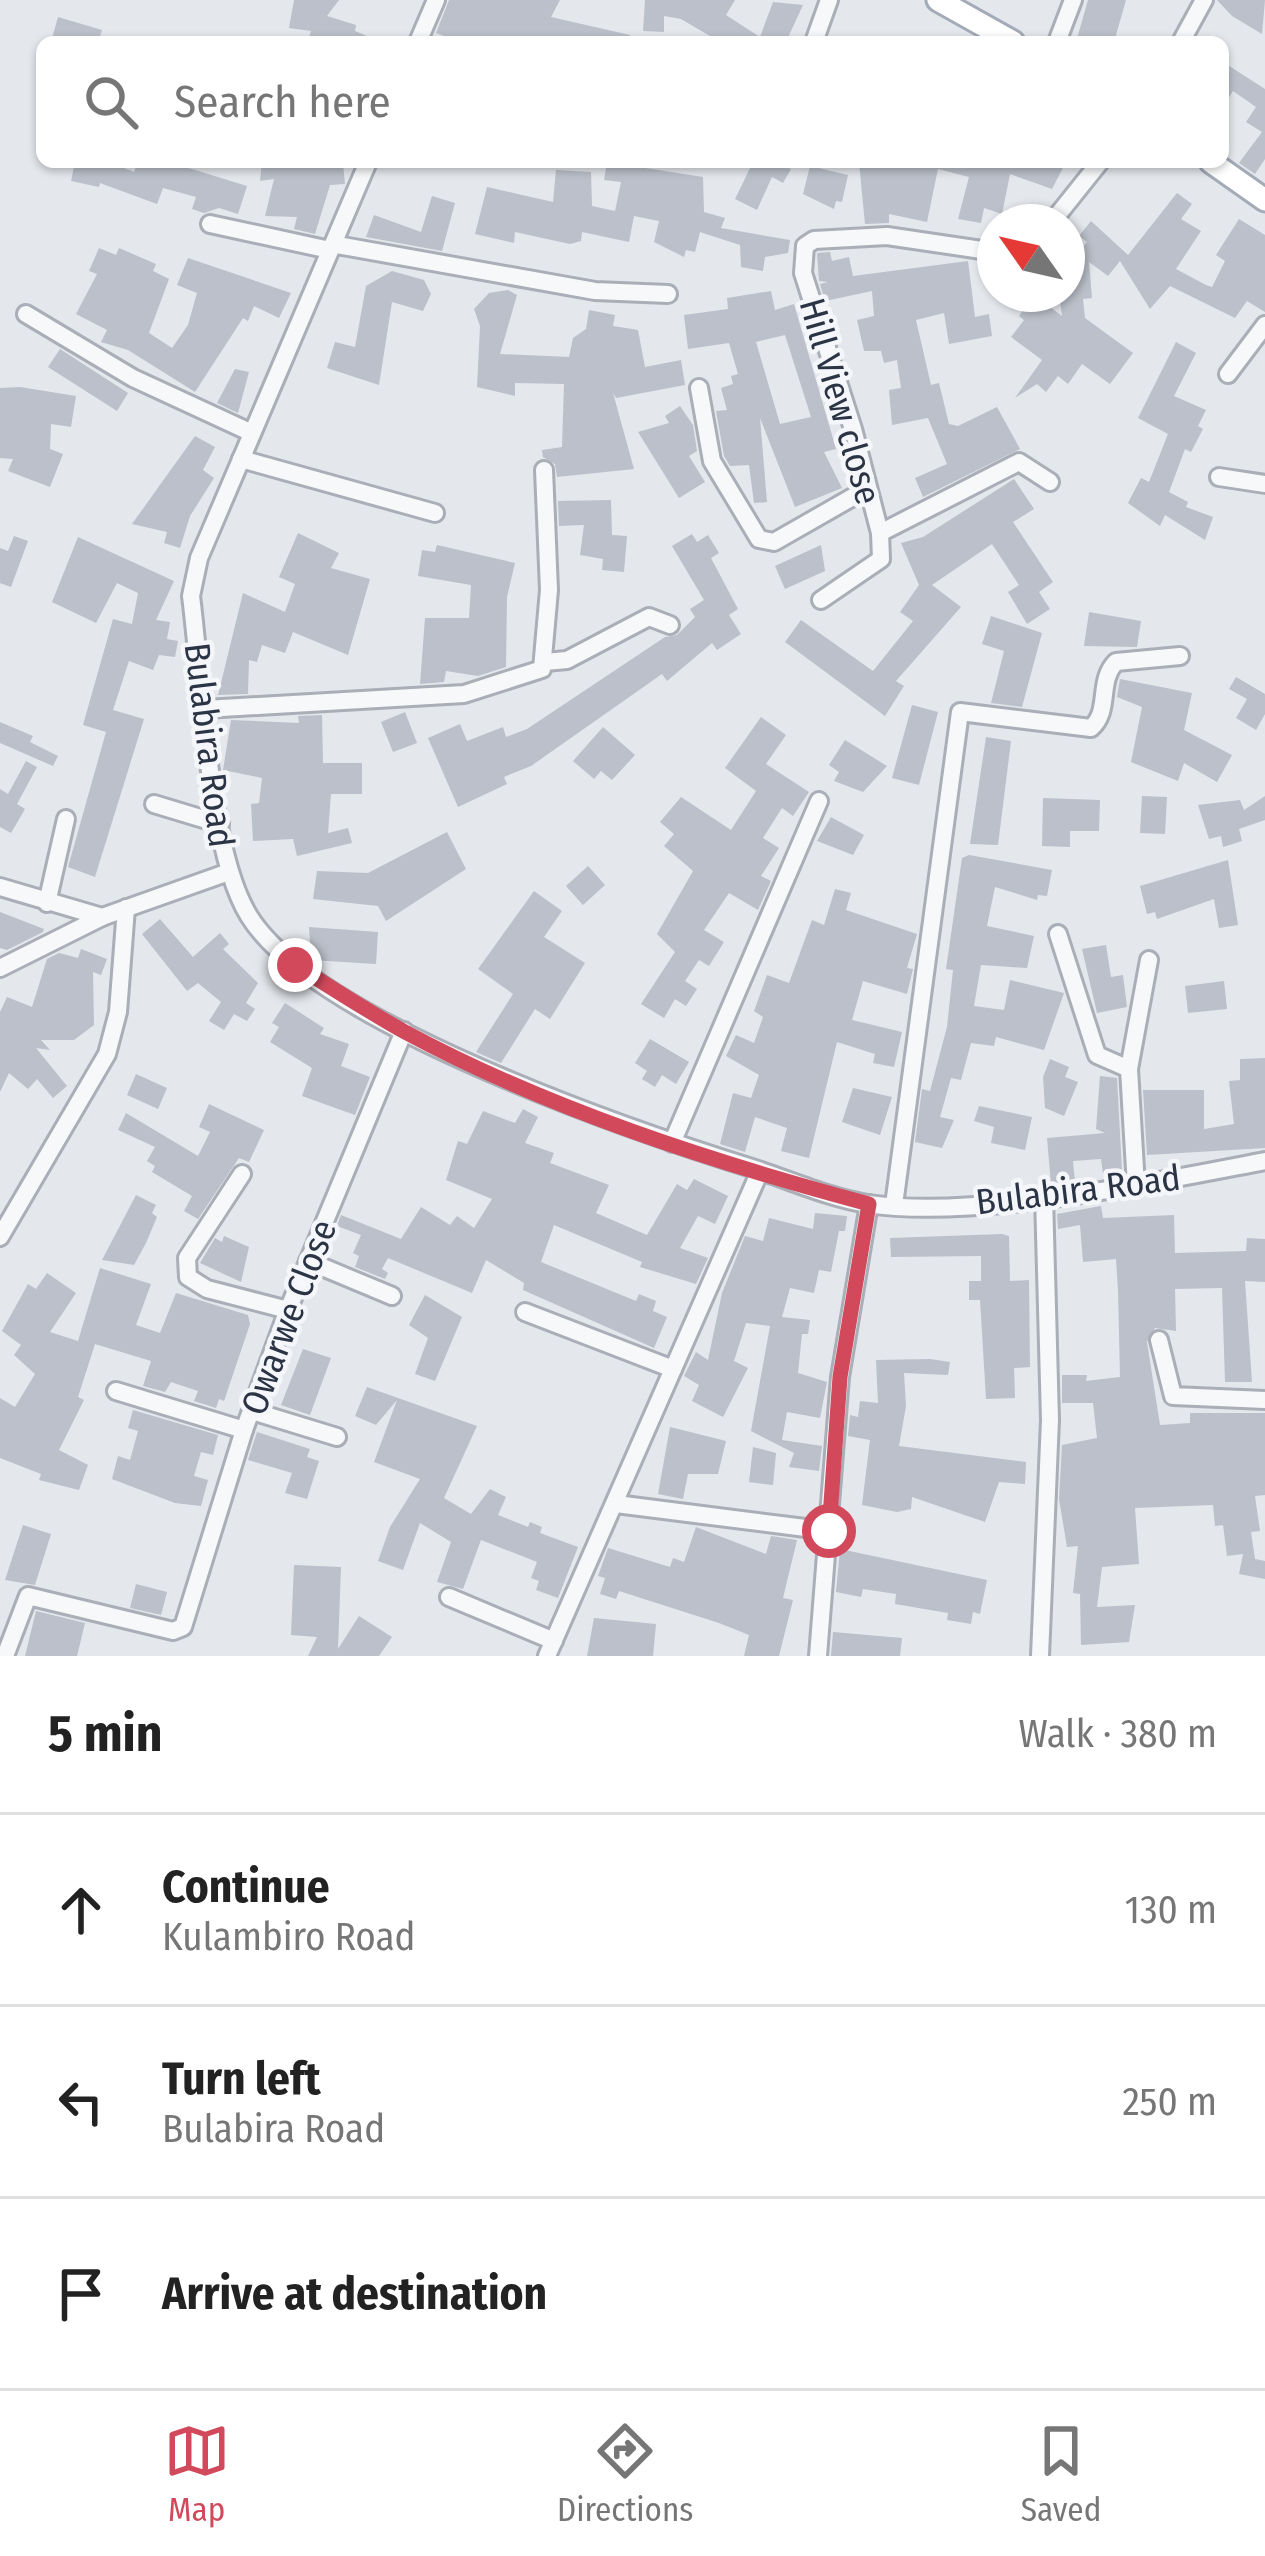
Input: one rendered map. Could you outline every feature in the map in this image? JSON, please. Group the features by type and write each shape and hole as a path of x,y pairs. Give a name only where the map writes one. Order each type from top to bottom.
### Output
{"main road":[{"path":"938,0 1002,36"},
{"path":"1222,168 1262,191"}],"street":[{"path":"421,36 436,0"},
{"path":"816,36 829,0"},
{"path":"1059,36 1073,0"},
{"path":"1183,36 1204,0"},
{"name":"Bulabira Road","path":"366,168 199,558 190,596 226,873 250,919 274,946 404,1031 530,1089 672,1142 869,1204 1044,1196 1136,1186 1265,1162"},
{"path":"1066,204 1095,168"},
{"path":"210,224 595,291 668,294"},
{"name":"Hill View close","path":"880,532 854,429 803,273 805,246 814,240 887,236 977,249"},
{"path":"26,314 133,378 252,433"},
{"path":"1228,374 1265,326"},
{"path":"699,388 712,461 759,539 774,542 866,490"},
{"path":"241,459 435,513"},
{"path":"820,600 881,560 880,532 1019,462 1050,482"},
{"path":"206,709 464,694 535,674 545,662 549,590 544,470"},
{"path":"1219,477 1265,484"},
{"path":"545,662 567,660 649,617 670,625"},
{"path":"894,1204 960,712 1091,728 1101,717 1106,675 1116,662 1180,656"},
{"path":"672,1142 819,800"},
{"path":"154,804 220,824"},
{"path":"47,903 66,819"},
{"path":"0,968 102,917 226,873"},
{"path":"0,887 102,917"},
{"path":"0,1237 107,1054 118,1012 127,908"},
{"path":"1058,934 1097,1055 1129,1069"},
{"path":"1136,1186 1129,1069 1149,960"},
{"name":"Owarwe Close","path":"5,1656 28,1596 173,1631 183,1627 244,1430 288,1310 404,1031"},
{"path":"449,1597 550,1649 760,1171"},
{"path":"242,1174 188,1258 188,1277 207,1289 288,1310"},
{"path":"1040,1656 1051,1420 1044,1196"},
{"path":"818,1656 840,1377 869,1204"},
{"path":"308,1261 392,1297"},
{"path":"526,1312 673,1370"},
{"path":"1159,1340 1173,1396 1265,1400"},
{"path":"116,1391 244,1430"},
{"path":"252,1411 337,1437"},
{"path":"616,1504 829,1531"}],"building":[{"path":"294,0 339,0 327,16 356,25 355,31 367,36 309,36 311,31 289,28"},
{"path":"449,0 560,0 551,17 630,35 444,36 436,33"},
{"path":"645,0 735,0 726,15 758,36 710,36 681,19 664,16 664,32 643,31"},
{"path":"1088,0 1126,0 1116,36 1078,36"},
{"path":"1217,0 1265,0 1262,34 1232,16"},
{"path":"773,2 803,5 789,36 760,36"},
{"path":"58,17 102,30 100,36 53,36"},
{"path":"1229,66 1265,89 1265,159 1255,174 1239,163 1262,132 1246,122 1256,107 1233,91 1229,97"},
{"path":"74,168 134,172 136,168 188,168 247,186 238,214 219,208 204,213 192,209 196,197 163,188 157,204 100,183 99,187 71,181"},
{"path":"261,168 343,168 345,184 330,185 315,234 294,229 297,217 265,216 274,179 260,181"},
{"path":"606,168 645,168 703,177 704,212 725,218 721,228 790,240 788,253 765,257 763,271 741,267 740,245 700,232 695,252 686,250 684,257 654,242 659,221 634,216 629,242 582,232 581,241 570,244 515,232 514,243 475,234 487,187 553,202 556,170 591,172 592,206 615,211 621,182 604,180"},
{"path":"750,168 791,169 783,183 772,177 757,210 735,199"},
{"path":"810,168 848,175 842,202 836,201 834,209 803,194"},
{"path":"860,168 1063,168 1052,189 1010,174 1004,204 977,204 977,222 958,219 969,177 938,169 927,222 889,214 889,223 865,224"},
{"path":"1177,193 1192,204 1181,219 1201,231 1176,269 1212,287 1225,261 1216,255 1239,219 1265,235 1265,312 1247,301 1235,318 1170,286 1150,309 1120,261 1108,276 1089,262 1092,298 1085,299 1085,228 1091,221 1128,255"},
{"path":"432,196 455,203 442,251 366,237 374,215 421,232"},
{"path":"99,248 116,255 119,248 156,264 153,271 169,279 149,333 172,348 188,325 197,293 177,285 188,258 291,293 279,318 254,306 195,392 128,350 101,342 107,330 76,314 97,274 89,271"},
{"path":"830,252 832,261 849,257 853,276 968,261 975,317 989,314 992,336 949,344 944,313 916,320 931,385 939,383 949,424 958,426 997,407 1020,449 923,497 915,478 947,464 928,418 892,425 889,390 901,388 897,360 884,363 881,351 864,351 857,320 874,316 872,291 825,301 820,284 828,282 819,281 817,253"},
{"path":"392,271 424,280 431,294 423,311 392,302 379,385 327,368 335,342 355,347 366,286"},
{"path":"508,290 517,295 500,354 569,357 573,338 586,329 589,310 615,315 613,326 638,330 645,367 681,360 685,385 616,398 613,393 634,469 557,477 555,464 543,457 542,450 562,447 564,384 515,383 515,396 477,387 480,326 474,309 489,293"},
{"path":"771,291 775,310 794,304 836,449 824,452 842,488 795,507 760,418 767,502 754,503 749,465 730,466 716,411 727,410 721,388 733,384 731,376 738,374 729,343 688,349 684,315 728,309 727,298","holes":["785,335 811,417 780,424 756,342"]},
{"path":"1022,312 1057,312 1062,316 1061,312 1084,312 1085,318 1133,353 1110,384 1082,364 1068,384 1058,376 1046,392 1037,384 1015,398 1042,360 1011,337 1024,320 1019,316"},
{"path":"1176,342 1196,353 1174,396 1206,410 1198,426 1203,429 1191,452 1185,449 1169,492 1188,502 1186,507 1213,517 1205,540 1165,515 1160,526 1128,503 1141,478 1149,482 1168,434 1138,418"},
{"path":"60,349 128,393 117,411 48,367"},
{"path":"235,369 249,372 238,413 217,403"},
{"path":"0,388 76,396 71,427 51,424 50,449 63,454 50,487 8,471 13,459 0,458"},
{"path":"680,406 693,425 697,451 689,456 705,482 679,498 638,432 669,423 665,416"},
{"path":"195,436 215,447 203,470 214,478 190,516 180,548 164,543 167,532 132,524"},
{"path":"1014,479 1034,509 1013,522 1053,582 1039,592 1050,609 1027,624 1008,592 1019,585 992,544 932,585 961,607 896,681 904,686 885,716 785,642 801,620 873,671 913,621 900,612 919,585 901,543 923,537"},
{"path":"611,500 612,535 627,536 624,572 602,570 603,559 580,555 584,525 559,526 558,501"},
{"path":"298,533 339,553 331,568 370,579 348,655 293,632 285,653 262,645 257,662 249,660 248,694 218,695 243,593 285,612 295,584 279,577"},
{"path":"692,534 697,542 708,535 719,553 711,558 738,609 729,615 741,634 717,650 712,643 667,681 662,674 531,766 504,777 507,784 458,807 428,738 460,724 467,741 503,727 506,737 527,729 665,637 677,635 695,617 690,609 704,600 672,546"},
{"path":"14,536 28,541 11,587 0,583 0,548 8,551"},
{"path":"78,537 174,581 156,620 170,622 167,639 178,641 175,657 159,655 153,670 129,661 113,710 144,719 95,877 68,867 106,732 83,725 113,619 132,624 138,593 117,583 96,623 52,602"},
{"path":"437,545 515,563 507,597 506,667 478,676 446,671 444,682 420,684 425,618 469,618 471,585 418,576 422,550 435,552"},
{"path":"821,545 825,571 785,589 775,566"},
{"path":"1089,612 1141,621 1137,647 1084,646"},
{"path":"991,616 1042,633 1022,707 991,703 1004,651 982,644"},
{"path":"1236,677 1265,694 1265,714 1256,730 1236,718 1247,699 1229,689"},
{"path":"1120,679 1192,693 1184,730 1232,755 1217,782 1184,763 1178,781 1131,762 1142,707 1117,697"},
{"path":"912,705 938,712 919,785 892,778"},
{"path":"405,712 417,743 393,752 381,722"},
{"path":"322,715 323,763 362,763 362,794 331,794 328,833 348,828 352,843 297,856 293,839 253,841 251,804 259,803 262,778 223,770 231,720 299,723 298,716"},
{"path":"761,717 786,735 766,764 809,792 793,816 782,808 763,838 779,848 761,876 771,881 758,910 729,893 704,930 724,942 709,966 699,960 685,981 697,989 686,1006 675,999 664,1018 641,1004 675,952 657,934 693,871 664,846 674,834 660,822 681,797 731,830 756,791 725,768"},
{"path":"0,722 33,736 30,742 58,756 53,766 0,743"},
{"path":"603,727 635,755 612,780 601,771 594,779 573,761"},
{"path":"986,737 1011,741 998,845 970,844"},
{"path":"845,740 887,766 863,792 834,781 839,772 829,765"},
{"path":"26,761 37,767 17,804 25,809 11,833 0,827 0,789 8,794"},
{"path":"1142,796 1167,797 1165,834 1140,833"},
{"path":"1265,796 1265,820 1239,829 1242,841 1223,847 1221,836 1209,839 1198,805 1240,800 1244,810"},
{"path":"1043,798 1100,800 1099,831 1070,831 1070,847 1042,846"},
{"path":"831,817 864,835 853,855 817,841"},
{"path":"447,832 466,869 386,921 378,906 313,899 317,871 368,873"},
{"path":"969,855 1052,870 1047,896 1038,895 1037,900 995,887 987,926 1034,936 1027,968 981,965 974,1006 1004,1010 1010,980 1064,993 1044,1050 996,1037 994,1046 971,1043 961,1080 951,1078 940,1117 954,1120 942,1148 915,1142 922,1089 930,1091 947,1027 953,970 946,969 962,858"},
{"path":"1228,860 1238,925 1219,928 1214,899 1157,919 1155,912 1147,914 1140,886"},
{"path":"588,866 605,885 583,905 566,886"},
{"path":"835,889 851,893 846,910 917,934 907,968 913,969 907,994 863,981 852,1020 902,1032 894,1067 873,1063 875,1054 837,1042 809,1158 781,1151 787,1128 755,1117 745,1152 720,1144 733,1093 751,1098 759,1075 726,1056 736,1035 754,1043 763,1017 754,1011 767,975 789,983 812,920 824,925"},
{"path":"534,891 562,911 544,937 585,963 550,1019 535,1009 501,1063 476,1052 513,994 478,969"},
{"path":"0,912 43,932 7,950 0,948"},
{"path":"160,919 193,957 220,933 229,944 223,949 258,983 246,1003 255,1009 247,1021 234,1014 224,1030 209,1021 221,1002 198,983 187,991 142,934"},
{"path":"309,927 378,932 376,964 311,960"},
{"path":"1106,945 1111,977 1123,975 1127,1007 1097,1013 1082,949"},
{"path":"81,949 107,959 101,975 93,972 94,1025 74,1040 41,1040 50,1050 36,1048 67,1086 53,1098 37,1079 28,1089 9,1073 0,1092 0,1012 7,997 32,1007 47,959 59,953 78,958"},
{"path":"1224,981 1227,1009 1188,1013 1185,986"},
{"path":"285,1003 324,1028 320,1034 349,1044 341,1066 370,1077 355,1115 302,1096 312,1068 270,1042 279,1027 272,1023"},
{"path":"650,1039 689,1062 676,1084 662,1075 655,1087 642,1079 647,1071 635,1063"},
{"path":"1265,1058 1265,1148 1147,1155 1143,1090 1204,1090 1204,1129 1234,1124 1229,1081 1240,1080 1240,1059"},
{"path":"1050,1059 1069,1067 1065,1077 1078,1082 1064,1116 1045,1108 1043,1077"},
{"path":"136,1074 167,1088 158,1109 127,1095"},
{"path":"1100,1076 1117,1078 1122,1171 1103,1174 1101,1159 1073,1161 1075,1182 1051,1185 1047,1138 1105,1133 1096,1129"},
{"path":"853,1088 892,1097 880,1135 842,1122"},
{"path":"209,1104 264,1130 249,1162 239,1158 198,1219 184,1211 192,1196 152,1172 155,1166 147,1161 155,1147 118,1130 126,1113 198,1156 210,1132 199,1127"},
{"path":"979,1106 1032,1117 1025,1150 991,1143 994,1127 974,1121"},
{"path":"523,1109 538,1117 525,1143 554,1153 550,1163 609,1185 596,1213 647,1235 677,1184 687,1190 694,1179 728,1196 715,1224 698,1216 680,1248 708,1258 696,1284 640,1267 642,1262 554,1225 541,1262 636,1301 639,1294 656,1301 653,1311 667,1317 654,1348 523,1290 524,1283 486,1260 472,1293 388,1258 382,1269 388,1273 385,1279 355,1267 359,1256 353,1253 361,1235 337,1226 341,1215 401,1239 421,1207 450,1225 457,1216 474,1228 492,1199 446,1180 458,1141 467,1144 483,1111 515,1123"},
{"path":"136,1195 156,1205 152,1213 157,1217 146,1243 134,1265 102,1260"},
{"path":"1101,1206 1103,1218 1174,1215 1175,1253 1246,1251 1247,1238 1265,1239 1265,1282 1245,1281 1252,1382 1225,1382 1222,1288 1175,1289 1176,1331 1155,1328 1147,1342 1160,1425 1190,1423 1190,1413 1265,1413 1265,1495 1255,1496 1260,1531 1251,1532 1255,1559 1265,1561 1265,1579 1239,1574 1243,1554 1227,1556 1223,1525 1215,1526 1213,1505 1135,1508 1139,1564 1102,1567 1097,1607 1135,1605 1129,1642 1081,1645 1080,1594 1073,1593 1078,1546 1067,1547 1059,1499 1062,1445 1097,1438 1093,1403 1062,1403 1062,1375 1087,1375 1086,1381 1120,1377 1118,1290 1116,1259 1083,1262 1080,1225 1058,1229 1057,1214"},
{"path":"815,1213 847,1216 845,1231 839,1231 831,1272 819,1270 814,1293 790,1288 782,1317 810,1320 808,1334 802,1334 798,1373 827,1382 820,1418 787,1412 782,1440 822,1446 819,1471 789,1467 794,1453 751,1431 770,1326 746,1323 734,1361 748,1368 723,1417 692,1401 699,1385 684,1376 696,1352 708,1360 722,1293 745,1236 763,1241 769,1218 813,1229"},
{"path":"224,1236 249,1247 241,1282 200,1263 215,1238 222,1242"},
{"path":"1009,1236 1010,1281 1029,1280 1030,1367 1014,1368 1015,1398 986,1399 980,1300 969,1300 969,1281 981,1281 981,1256 891,1257 890,1238"},
{"path":"100,1268 151,1284 136,1325 160,1333 176,1293 248,1315 250,1324 224,1401 219,1399 216,1408 194,1401 198,1391 171,1382 165,1392 143,1386 151,1361 95,1344 78,1397 84,1400 59,1450 88,1465 79,1490 39,1480 41,1474 0,1458 0,1398 15,1407 35,1374 14,1355 21,1345 2,1331 28,1284 36,1289 47,1273 76,1293 50,1332 78,1341"},
{"path":"425,1295 462,1317 435,1381 415,1374 428,1338 409,1325"},
{"path":"303,1349 331,1358 310,1415 281,1405"},
{"path":"876,1360 950,1362 948,1375 904,1373 906,1406 899,1446 1026,1462 1025,1484 999,1482 985,1522 912,1497 911,1509 897,1512 862,1505 870,1440 848,1436 850,1415 858,1417 860,1401 878,1403"},
{"path":"367,1387 477,1426 444,1498 471,1514 490,1489 506,1497 498,1515 528,1527 530,1522 542,1527 540,1533 578,1547 558,1598 536,1590 539,1581 531,1578 537,1562 481,1540 463,1589 437,1582 451,1542 420,1523 403,1570 378,1561 390,1527 420,1479 374,1462 397,1400 376,1425 355,1416"},
{"path":"133,1410 218,1435 213,1455 201,1452 194,1476 208,1480 201,1506 175,1503 112,1479 118,1456 130,1460 138,1431 128,1428"},
{"path":"670,1427 726,1441 718,1474 688,1474 683,1499 658,1494"},
{"path":"257,1432 310,1449 307,1457 319,1461 307,1499 285,1493 292,1473 248,1460"},
{"path":"753,1447 776,1453 773,1485 749,1482"},
{"path":"23,1525 51,1534 35,1585 5,1580"},
{"path":"696,1527 766,1554 771,1536 797,1540 783,1598 793,1600 779,1656 744,1656 749,1635 719,1623 619,1591 616,1599 600,1594 605,1578 598,1576 608,1548 670,1567 673,1558 684,1562"},
{"path":"840,1549 987,1580 980,1614 973,1612 971,1624 947,1620 948,1613 895,1604 896,1594 863,1589 861,1597 836,1592"},
{"path":"294,1565 341,1567 338,1649 359,1616 392,1637 379,1656 308,1656 317,1637 291,1635"},
{"path":"136,1584 167,1592 161,1615 130,1608"},
{"path":"36,1611 85,1623 77,1656 25,1656"},
{"path":"594,1618 656,1624 653,1656 587,1656"},
{"path":"833,1632 902,1638 900,1656 831,1656"}],"route":[{"path":"295,965 404,1031 491,1073 715,1157 869,1204 840,1377 829,1531"}]}
